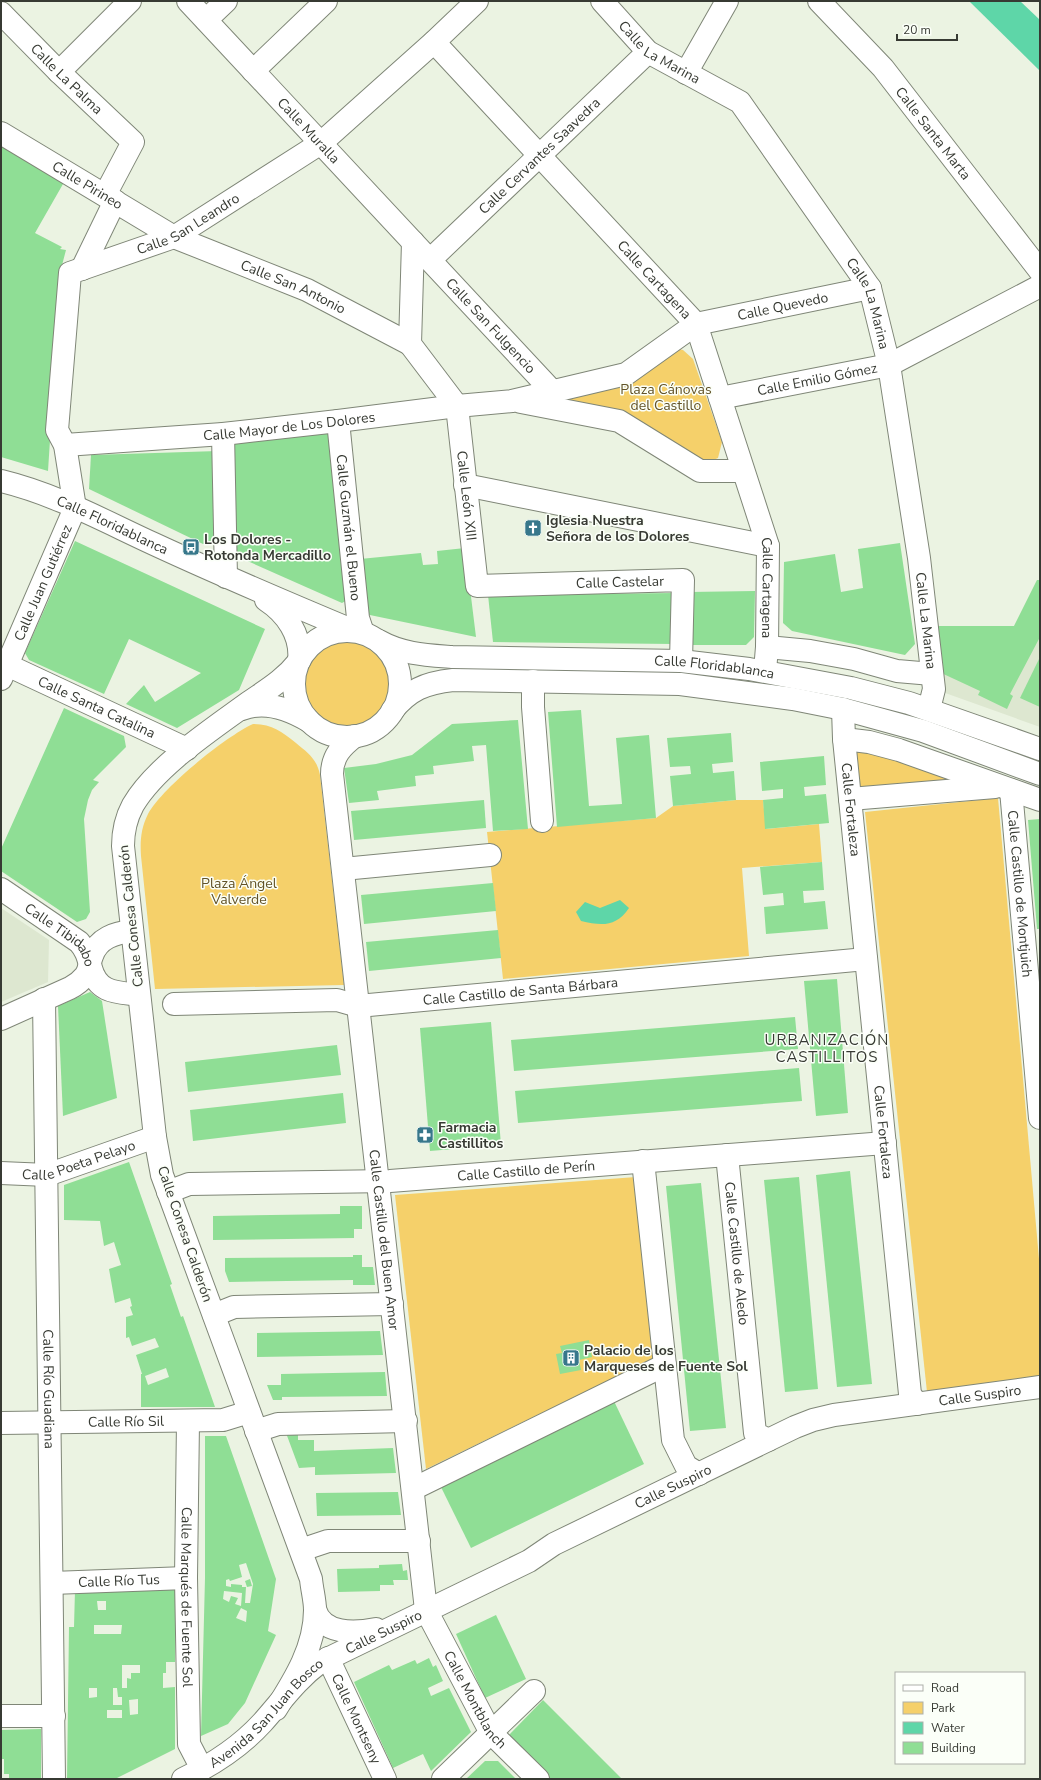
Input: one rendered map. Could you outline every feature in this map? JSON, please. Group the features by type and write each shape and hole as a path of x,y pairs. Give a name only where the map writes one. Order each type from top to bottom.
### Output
{"street":[{"path":"58,72 130,1"},
{"name":"Calle Muralla","path":"188,1 430,260"},
{"path":"206,20 226,1"},
{"path":"253,71 326,1"},
{"name":"Calle San Leandro","path":"75,508 65,445 57,430 70,273 174,237 321,143 434,42 477,1"},
{"name":"Calle La Marina","path":"602,1 648,52 740,102 870,288 889,365 919,558 934,689 929,709"},
{"path":"686,72 727,1"},
{"name":"Calle Santa Marta","path":"819,1 883,68 1040,271"},
{"name":"Calle La Palma","path":"1,13 58,72 133,142 110,198"},
{"name":"Calle Cartagena","path":"434,42 696,324 768,546 767,647 765,671"},
{"name":"Calle Cervantes Saavedra","path":"430,260 648,52"},
{"name":"Calle Pirineo","path":"1,133 174,237"},
{"path":"82,269 110,198"},
{"name":"Calle San Antonio","path":"174,237 307,290 410,344"},
{"path":"412,242 410,344 457,406"},
{"name":"Calle San Fulgencio","path":"430,260 552,391"},
{"name":"Calle Emilio Gómez","path":"720,398 889,365 1040,286"},
{"name":"Calle Quevedo","path":"696,324 870,288"},
{"path":"512,401 626,374 696,324"},
{"path":"512,401 619,421 700,471 743,471"},
{"name":"Calle Mayor de Los Dolores","path":"65,445 223,434 457,406 512,401"},
{"name":"Calle León XIII","path":"457,406 477,586"},
{"name":"Calle Guzmán el Bueno","path":"338,421 358,618 365,635"},
{"path":"223,434 234,581"},
{"name":"Calle Floridablanca","path":"1,481 36,491 234,581 365,635 390,647 409,653 452,657 681,661 765,671 851,688 929,709 1040,749"},
{"path":"465,484 768,546"},
{"name":"Calle Juan Gutiérrez","path":"4,672 75,508"},
{"name":"Calle Castelar","path":"477,586 683,580 681,661"},
{"name":"Calle Floridablanca","path":"234,581 273,605 284,616 297,639 299,661"},
{"path":"337,631 365,635 391,654 399,677 398,696 392,711 379,726 364,734 355,736 343,737 333,735 317,728 309,721 300,709 294,692 294,677 299,661 307,648 321,637 337,631"},
{"path":"767,647 810,651 854,659 897,671 932,674"},
{"name":"Calle Conesa Calderón","path":"276,1709 291,1684 308,1649 313,1630 315,1609 311,1580 162,1175 155,1137 122,846 123,833 127,819 140,795 163,770 187,749 281,681 299,661"},
{"name":"Calle Santa Catalina","path":"4,672 187,749"},
{"name":"Calle Floridablanca","path":"392,711 407,695 427,684 453,680 680,684 793,699 843,709 923,731 1040,774"},
{"path":"533,681 533,707 542,821"},
{"name":"Calle Conesa Calderón","path":"237,712 253,706 271,706 290,711 309,721"},
{"name":"Calle Fortaleza","path":"843,709 844,739 910,1394 916,1404"},
{"name":"Calle Castillo del Buen Amor","path":"355,736 340,750 333,760 332,767 342,869 406,1422 426,1610"},
{"path":"844,739 869,742 899,750 1040,800"},
{"path":"850,799 1007,788"},
{"name":"Calle Castillo de Montjuich","path":"1007,788 1040,1118"},
{"path":"342,869 490,855"},
{"name":"Calle Tibidabo","path":"1,889 80,942 85,949 90,963"},
{"name":"Calle Tibidabo","path":"90,963 92,954 101,941 116,934 132,931"},
{"name":"Calle Castillo de Santa Bárbara","path":"174,1004 337,1000 358,1006 866,959"},
{"path":"90,963 93,975 103,987 115,992 140,995"},
{"path":"1,1019 79,983 89,970 90,963"},
{"name":"Calle Río Guadiana","path":"44,999 54,1779"},
{"name":"Calle Poeta Pelayo","path":"1,1173 47,1175 155,1137"},
{"name":"Calle Castillo de Perín","path":"168,1192 189,1184 378,1182 884,1143"},
{"name":"Calle Castillo de Aledo","path":"727,1155 755,1432 768,1440"},
{"path":"643,1161 673,1440 686,1466 699,1474"},
{"path":"214,1315 234,1307 392,1304"},
{"path":"413,1489 665,1365"},
{"name":"Calle Suspiro","path":"328,1658 529,1561 554,1544 768,1440 813,1420 834,1415 1040,1387"},
{"name":"Calle Río Sil","path":"1,1423 223,1420 278,1424 406,1422"},
{"name":"Calle Marqués de Fuente Sol","path":"188,1421 186,1578 189,1744 202,1769"},
{"path":"301,1550 328,1541 419,1540"},
{"name":"Calle Río Tus","path":"52,1584 186,1578"},
{"path":"315,1609 316,1614 323,1623 340,1631 364,1631 392,1626"},
{"name":"Calle Montblanch","path":"426,1610 491,1733 538,1779"},
{"path":"308,1649 311,1656 315,1658 328,1658"},
{"name":"Avenida San Juan Bosco","path":"183,1779 202,1769 236,1747 261,1725 300,1679 314,1666 328,1658"},
{"name":"Calle Montseny","path":"328,1658 385,1779"},
{"path":"444,1779 534,1691"},
{"path":"1,1716 54,1716"}],"shaded area":[{"path":"1037,580 1040,580 1040,727 934,689 931,626 1014,626"},
{"path":"1,908 49,940 48,982 1,1002"}],"green space":[{"name":"Plaza Cánovas del Castillo","path":"671,347 683,350 693,359 722,442 718,458 706,463 546,400"},
{"path":"346,632 366,636 375,640 383,647 390,655 394,664 398,684 394,704 390,713 383,721 375,728 366,732 346,736 326,732 317,728 309,721 302,713 298,704 294,684 298,664 302,655 309,647 317,640 326,636"},
{"name":"Plaza Ángel Valverde","path":"253,724 266,725 286,735 314,760 319,769 344,985 155,989 141,856 144,824 148,814 156,803 180,777 211,751 241,730"},
{"path":"858,740 1003,786 850,799"},
{"path":"998,798 1040,1270 1040,1377 927,1392 865,812"},
{"path":"736,800 763,800 766,829 819,824 822,862 742,868 749,956 503,979 487,832 656,818 673,806"},
{"path":"636,1177 655,1358 426,1469 395,1195"}],"water":[{"path":"969,1 1020,1 1040,20 1040,71"},
{"path":"620,900 629,908 619,919 608,924 596,924 581,921 576,912 585,902 600,908"}],"building":[{"path":"1,144 67,177 35,233 62,247 60,249 66,250 61,269 48,471 1,457"},
{"path":"332,433 349,599 342,603 234,555 231,442"},
{"path":"218,451 217,544 203,544 89,489 91,455"},
{"path":"75,541 265,629 239,690 177,728 126,704 144,685 155,702 201,673 129,639 104,694 29,660 25,653"},
{"path":"900,543 915,644 905,655 792,631 783,623 784,562 835,554 841,592 863,588 858,549"},
{"path":"465,548 476,637 365,614 360,559 421,553 423,565 438,564 437,551"},
{"path":"1037,580 1040,580 1040,637 1010,694 1013,696 1007,709 978,695 980,691 937,671 931,626 1014,626"},
{"path":"755,591 754,637 746,645 687,645 689,592"},
{"path":"676,593 674,644 493,642 488,595"},
{"path":"1040,657 1040,707 1020,698"},
{"path":"64,708 124,736 126,747 93,780 99,782 92,790 84,819 90,912 86,919 77,922 1,871 1,849"},
{"path":"581,710 589,806 622,804 616,738 649,735 656,818 557,827 548,712"},
{"path":"518,720 528,829 493,831 486,745 472,746 474,761 433,766 434,774 415,776 416,786 377,791 379,800 349,803 344,768 376,764 412,755 452,724"},
{"path":"731,733 733,762 712,764 713,773 734,771 736,800 673,806 670,776 691,774 690,766 670,767 667,738"},
{"path":"824,756 826,785 804,787 805,796 826,794 829,823 765,829 763,800 783,798 783,789 762,791 760,762"},
{"path":"484,800 486,828 354,840 351,811"},
{"path":"1040,819 1040,929 1037,929 1028,820"},
{"path":"822,862 824,890 803,891 804,903 825,901 828,929 766,934 764,907 784,905 783,893 763,895 760,867"},
{"path":"493,883 496,911 364,924 361,895"},
{"path":"498,930 501,958 369,971 366,942"},
{"path":"837,979 848,1113 816,1116 804,981"},
{"path":"90,992 102,1001 117,1098 63,1116 58,1006"},
{"path":"795,1017 798,1049 514,1071 511,1040"},
{"path":"491,1022 501,1145 430,1151 420,1028"},
{"path":"337,1045 341,1075 188,1092 185,1062"},
{"path":"799,1068 802,1101 518,1123 515,1091"},
{"path":"343,1093 346,1123 193,1141 190,1110"},
{"path":"129,1162 172,1284 170,1285 181,1317 183,1316 215,1407 141,1407 142,1374 136,1355 159,1347 155,1338 132,1346 129,1337 126,1338 126,1317 133,1315 130,1307 132,1306 130,1298 115,1303 109,1269 121,1265 114,1242 104,1246 100,1221 64,1220 64,1185","holes":["166,1368 169,1377 148,1385 145,1376"]},
{"path":"850,1171 872,1384 837,1387 816,1175"},
{"path":"799,1177 818,1389 785,1392 764,1180"},
{"path":"701,1183 726,1428 690,1431 666,1186"},
{"path":"340,1206 362,1206 362,1229 354,1229 354,1238 213,1240 213,1216 340,1214"},
{"path":"353,1255 362,1255 362,1267 373,1267 375,1285 353,1285 353,1280 229,1282 225,1271 225,1258 353,1257"},
{"path":"380,1331 383,1355 257,1357 257,1333"},
{"name":"Palacio de los Marqueses de Fuente Sol","path":"589,1340 592,1357 579,1360 581,1370 560,1374 556,1354 562,1353 560,1346"},
{"path":"385,1372 387,1396 282,1397 282,1400 273,1400 267,1385 281,1385 281,1374"},
{"path":"613,1399 644,1464 471,1548 439,1483"},
{"path":"286,1433 298,1433 298,1440 314,1440 314,1451 393,1448 396,1473 315,1475 315,1467 299,1468"},
{"path":"205,1436 226,1436 276,1579 268,1631 276,1635 245,1703 228,1724 201,1736 205,1578","holes":["246,1563 253,1584 250,1603 245,1603 246,1587 231,1584 231,1587 226,1586 226,1580 229,1579 230,1581 242,1577 239,1565","224,1591 242,1593 241,1606 235,1604 238,1598 231,1596 229,1602 223,1599","241,1608 247,1611 246,1622 236,1618"]},
{"path":"398,1492 401,1515 317,1516 316,1493"},
{"path":"402,1564 403,1571 407,1570 408,1580 393,1580 394,1585 380,1585 380,1591 338,1592 337,1569 379,1568 379,1565"},
{"path":"250,1579 252,1586 247,1587 245,1581"},
{"path":"176,1588 175,1662 166,1662 166,1673 163,1673 163,1688 175,1687 175,1749 115,1779 67,1779 69,1627 74,1627 75,1590","holes":["97,1601 106,1601 106,1610 98,1610","94,1625 122,1625 121,1634 94,1634","122,1665 140,1665 140,1673 131,1673 131,1679 127,1678 127,1688 122,1688","89,1688 97,1688 97,1697 89,1698","113,1688 117,1688 118,1697 122,1697 122,1705 113,1705","138,1699 138,1714 130,1715 129,1700","107,1710 122,1710 122,1718 107,1718"]},
{"path":"496,1615 526,1679 485,1698 456,1634"},
{"path":"429,1658 433,1667 436,1665 443,1681 428,1688 431,1696 449,1688 471,1732 431,1771 423,1754 393,1768 354,1682 389,1665 392,1670 415,1660 417,1664"},
{"path":"543,1700 622,1779 550,1779 507,1737"},
{"path":"41,1729 41,1779 9,1779 9,1774 4,1774 4,1759 1,1759 1,1730"},
{"path":"485,1761 498,1761 516,1779 466,1779"}],"place":[{"name":"Iglesia Nuestra Señora de los Dolores","path":"533,528"},
{"name":"Los Dolores - Rotonda Mercadillo","path":"191,547"},
{"name":"Farmacia Castillitos","path":"425,1135"},
{"name":"Palacio de los Marqueses de Fuente Sol","path":"571,1358"}],"district":[{"name":"URBANIZACIÓN CASTILLITOS","path":"827,1048"}]}
